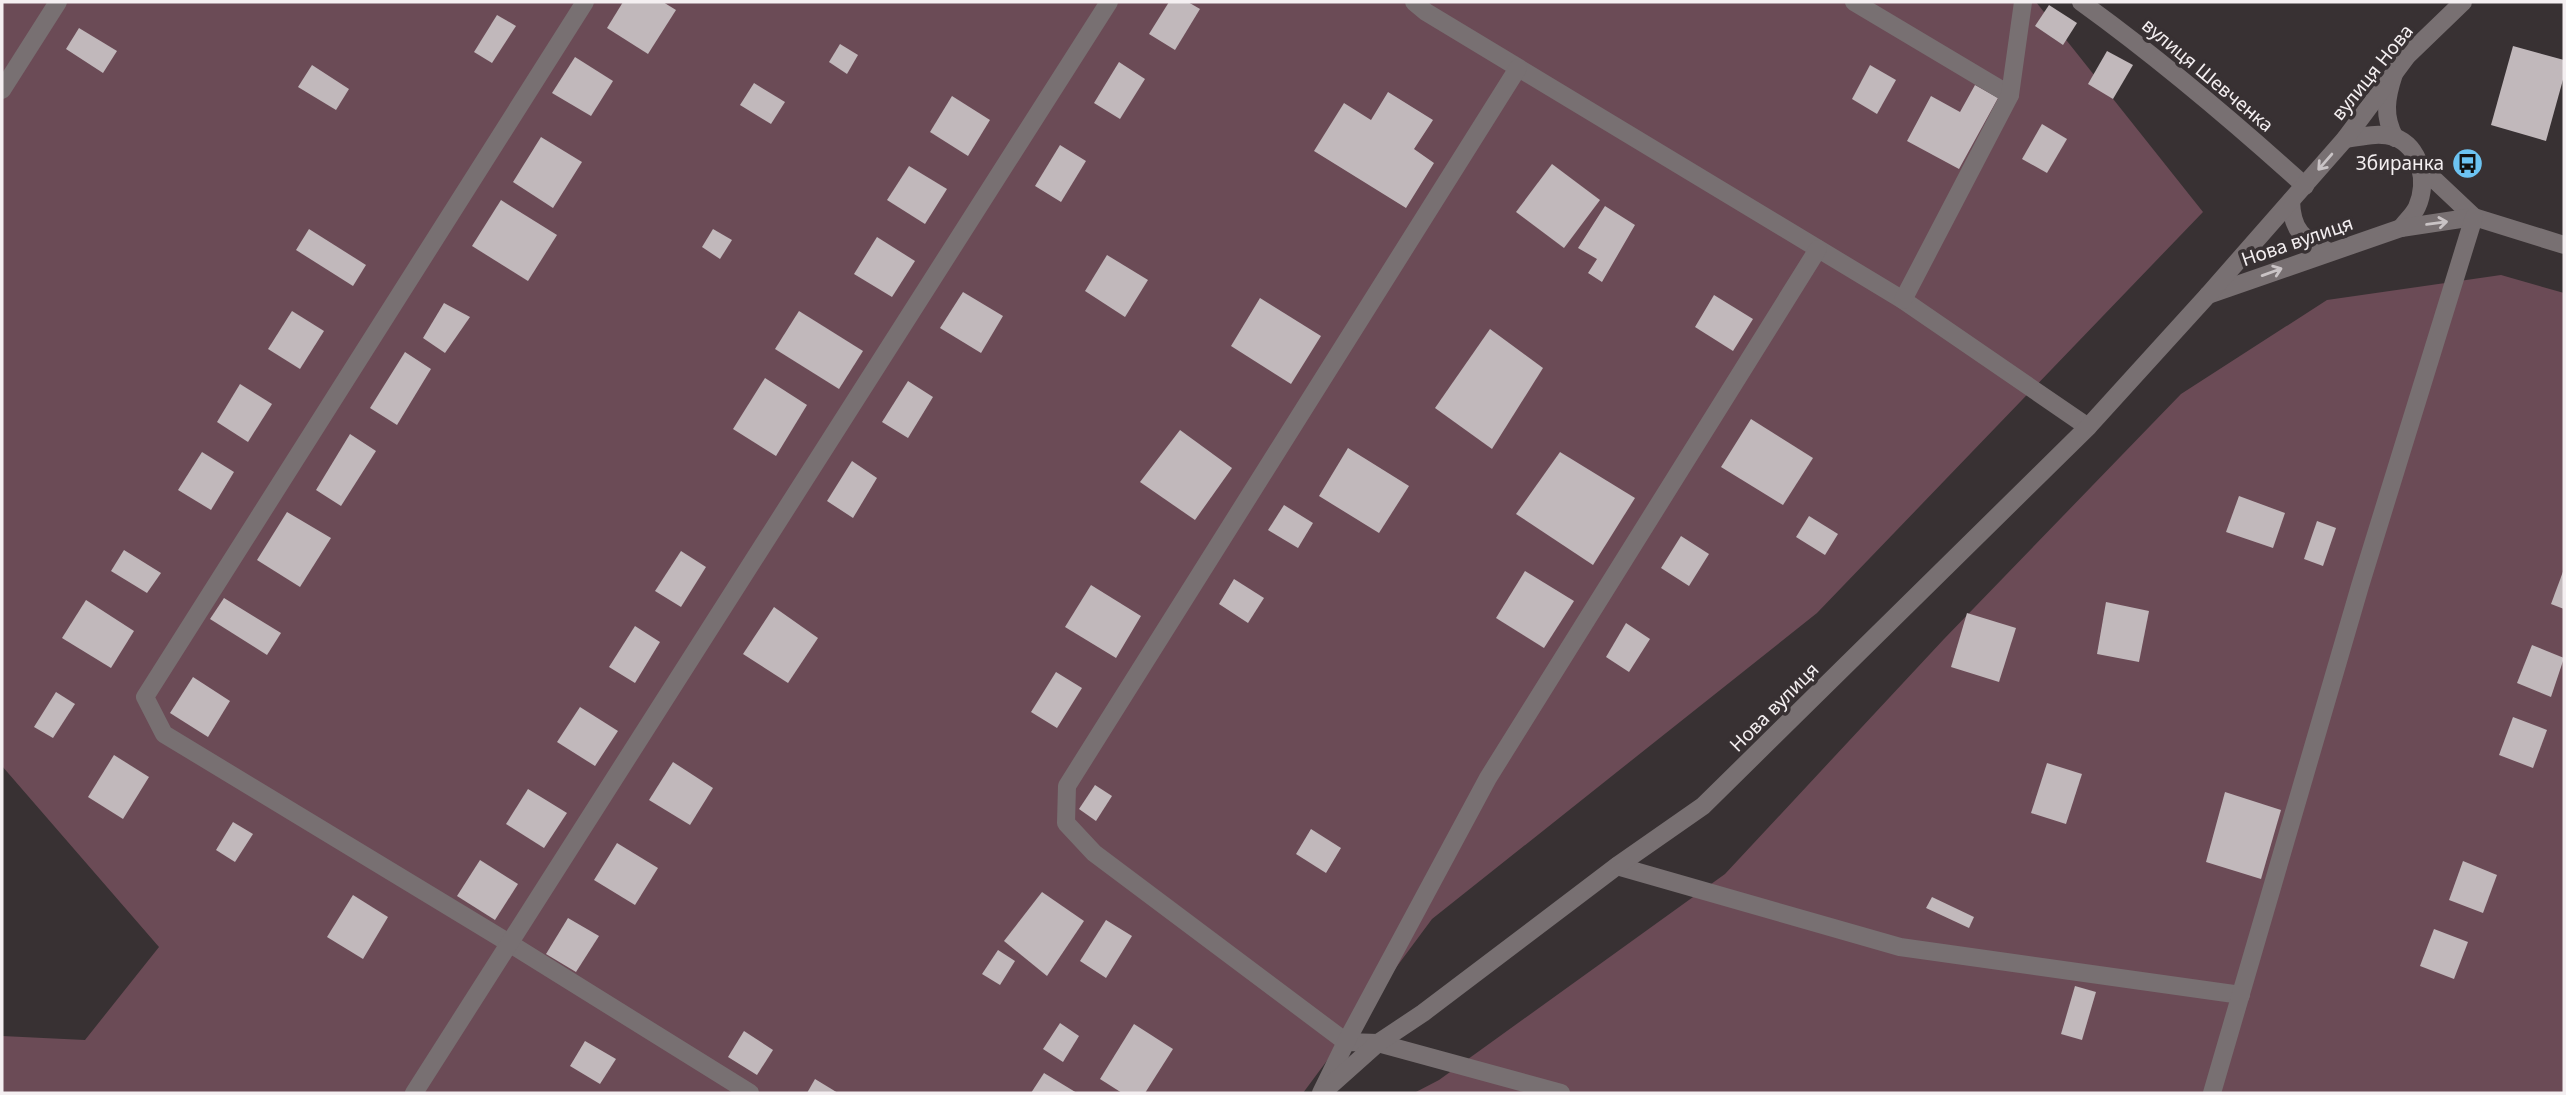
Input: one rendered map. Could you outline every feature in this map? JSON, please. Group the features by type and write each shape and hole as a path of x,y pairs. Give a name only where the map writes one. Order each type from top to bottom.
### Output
{"street":[{"path":"2,90 58,2"},
{"path":"585,2 145,696 164,734 750,1093"},
{"path":"414,1093 1109,2"},
{"path":"1414,2 1426,12 1903,300 2088,427"},
{"path":"1854,2 2010,95"},
{"path":"1903,300 2010,95 2023,2"},
{"name":"вулиця Шевченка","path":"2081,2 2136,41 2234,121 2305,186"},
{"name":"вулиця Нова","path":"2345,139 2407,56 2463,2"},
{"path":"1518,68 1067,786 1066,823 1094,853 1346,1042 1378,1043 1561,1093"},
{"path":"2394,73 2386,111 2388,124 2395,138 2411,151 2422,168 2474,217 2564,245"},
{"path":"2305,186 2345,139 2377,135 2395,138"},
{"path":"2401,228 2417,209 2423,182 2422,168"},
{"name":"Нова вулиця","path":"1322,1093 1378,1043 1423,1013 1617,866 1703,806 2088,427 2305,186"},
{"path":"2291,201 2297,230 2307,241 2329,252"},
{"path":"2211,1093 2360,586 2474,217"},
{"name":"Нова вулиця","path":"2208,295 2401,228 2474,217"},
{"path":"1322,1093 1346,1042 1489,778 1818,249"},
{"path":"1617,866 1900,947 2241,995"}],"shaded area":[{"path":"2,2 2036,2 2203,212 1817,613 1432,919 1303,1093 2,1093 2,1036 85,1040 159,947 2,766"},
{"path":"2501,275 2564,293 2564,1093 1414,1093 1439,1080 1725,874 1944,639 2181,394 2327,300"}],"building":[{"path":"623,2 663,2 676,10 648,54 607,28"},
{"path":"1169,2 1188,2 1200,9 1175,50 1149,34"},
{"path":"2049,5 2077,23 2063,45 2035,26"},
{"path":"497,15 516,26 492,63 474,52"},
{"path":"79,28 117,51 103,73 66,49"},
{"path":"840,44 858,55 847,74 829,62"},
{"path":"2513,46 2564,60 2564,76 2546,141 2491,125"},
{"path":"2107,51 2133,65 2113,99 2088,84"},
{"path":"575,57 613,81 591,116 552,93"},
{"path":"1119,62 1145,79 1120,119 1094,103"},
{"path":"312,65 349,89 336,110 298,87"},
{"path":"1870,65 1896,80 1877,114 1852,99"},
{"path":"754,83 785,102 771,124 740,105"},
{"path":"1975,85 1998,98 1959,169 1907,141 1931,96 1960,112"},
{"path":"1388,92 1433,120 1414,149 1434,163 1406,208 1314,151 1344,103 1371,120"},
{"path":"952,96 990,120 968,156 930,132"},
{"path":"2042,124 2067,139 2047,173 2022,159"},
{"path":"541,137 582,162 553,208 513,182"},
{"path":"1060,145 1086,161 1061,202 1035,186"},
{"path":"1552,164 1600,200 1564,248 1516,212"},
{"path":"909,166 947,189 925,224 887,200"},
{"path":"501,200 557,235 528,281 472,246"},
{"path":"1605,206 1635,225 1602,282 1588,273 1597,259 1578,248"},
{"path":"309,229 366,265 353,286 296,250"},
{"path":"713,229 732,240 720,259 702,247"},
{"path":"877,237 915,261 892,297 854,274"},
{"path":"1107,255 1148,280 1125,317 1085,291"},
{"path":"963,292 1003,316 981,353 940,328"},
{"path":"1714,295 1753,319 1733,351 1695,327"},
{"path":"1260,298 1321,336 1291,384 1231,346"},
{"path":"444,303 470,317 445,353 423,338"},
{"path":"292,311 324,331 300,369 268,349"},
{"path":"799,311 863,351 839,389 775,349"},
{"path":"1490,329 1543,368 1492,449 1435,408"},
{"path":"405,352 431,369 397,425 370,408"},
{"path":"765,378 807,405 776,456 733,429"},
{"path":"908,381 933,397 908,438 882,422"},
{"path":"240,384 272,404 248,442 217,422"},
{"path":"1751,419 1813,458 1783,505 1721,467"},
{"path":"1180,430 1232,468 1195,520 1140,482"},
{"path":"350,434 376,451 341,506 316,490"},
{"path":"1348,448 1409,486 1379,533 1319,496"},
{"path":"202,452 234,472 211,510 178,490"},
{"path":"1560,452 1635,498 1593,565 1516,514"},
{"path":"852,461 877,478 853,518 827,501"},
{"path":"2239,496 2285,513 2273,548 2226,532"},
{"path":"1284,505 1313,523 1298,548 1268,530"},
{"path":"287,512 331,538 300,587 257,560"},
{"path":"1809,516 1838,534 1825,555 1796,537"},
{"path":"2317,521 2336,528 2323,566 2304,559"},
{"path":"1681,536 1709,554 1689,586 1661,568"},
{"path":"124,550 161,573 147,593 111,571"},
{"path":"681,551 706,567 681,607 655,591"},
{"path":"2564,569 2564,609 2551,604"},
{"path":"1525,571 1574,601 1544,648 1496,618"},
{"path":"1234,579 1264,598 1248,623 1219,604"},
{"path":"1091,585 1141,616 1116,658 1065,627"},
{"path":"224,598 281,633 267,655 210,619"},
{"path":"86,600 134,631 111,668 62,638"},
{"path":"2106,602 2149,611 2139,662 2097,654"},
{"path":"774,607 818,638 788,683 743,654"},
{"path":"1967,613 2016,628 1999,682 1951,667"},
{"path":"1626,623 1650,639 1629,672 1606,657"},
{"path":"635,626 660,642 635,683 609,667"},
{"path":"2532,645 2564,658 2551,697 2517,683"},
{"path":"1056,672 1082,688 1057,728 1031,712"},
{"path":"193,677 230,701 208,737 170,713"},
{"path":"56,692 75,704 53,738 34,727"},
{"path":"580,707 618,731 595,766 557,742"},
{"path":"2513,717 2547,730 2533,768 2499,755"},
{"path":"114,755 149,777 123,819 88,797"},
{"path":"673,762 713,788 690,825 649,800"},
{"path":"2047,763 2082,774 2066,824 2031,813"},
{"path":"1095,785 1112,796 1096,821 1079,809"},
{"path":"528,789 567,813 544,848 506,824"},
{"path":"2225,792 2281,810 2261,879 2206,862"},
{"path":"233,822 253,834 235,862 216,850"},
{"path":"1311,829 1341,848 1326,873 1296,854"},
{"path":"617,843 658,868 635,905 594,880"},
{"path":"480,860 518,884 495,920 457,896"},
{"path":"2463,861 2497,875 2483,913 2449,900"},
{"path":"1042,892 1084,921 1047,976 1004,941"},
{"path":"353,895 388,917 363,959 327,937"},
{"path":"1932,897 1974,917 1969,928 1926,908"},
{"path":"568,918 599,936 576,972 546,954"},
{"path":"1106,920 1132,936 1106,978 1080,961"},
{"path":"2434,929 2468,942 2454,979 2420,966"},
{"path":"998,950 1015,961 1000,985 982,974"},
{"path":"2075,986 2096,992 2082,1040 2061,1034"},
{"path":"1060,1023 1079,1036 1063,1062 1043,1049"},
{"path":"1134,1024 1173,1049 1145,1093 1122,1093 1100,1079"},
{"path":"744,1031 773,1050 757,1075 728,1057"},
{"path":"585,1041 616,1059 600,1084 570,1066"},
{"path":"1044,1073 1077,1093 1031,1093"},
{"path":"815,1079 838,1093 807,1093"}],"place":[{"name":"Збиранка","path":"2467,163"}]}
